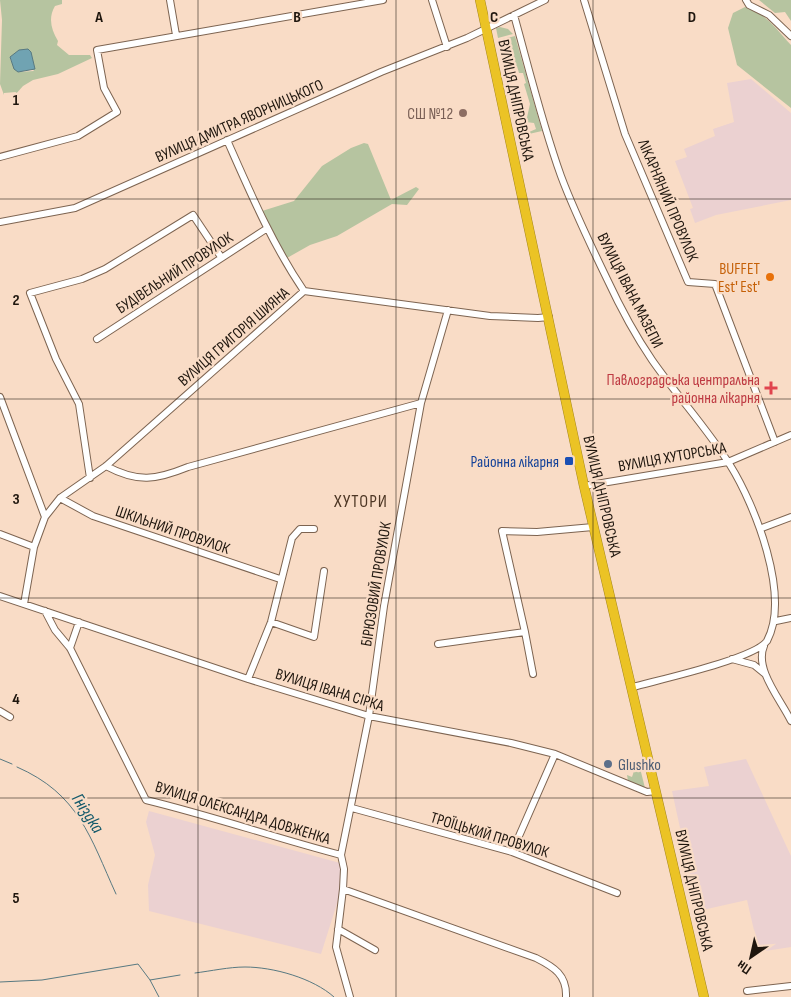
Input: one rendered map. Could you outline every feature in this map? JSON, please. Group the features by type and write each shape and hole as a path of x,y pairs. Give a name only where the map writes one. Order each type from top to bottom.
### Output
{"highway":[{"name":"ВУЛИЦЯ ДНІПРОВСЬКА","path":"480,0 593,527 633,687 704,997"}],"street":[{"path":"170,0 176,35"},
{"path":"0,157 78,136 117,112 104,88 97,50 383,0"},
{"path":"432,0 447,47"},
{"name":"ВУЛИЦЯ ДМИТРА ЯВОРНИЦЬКОГО","path":"0,222 75,208 381,72 447,47 545,0"},
{"name":"ЛІКАРНЯНИЙ ПРОВУЛОК","path":"584,0 626,134 647,188 688,282 715,284 775,442"},
{"path":"746,0 749,5 769,15 791,36"},
{"name":"ВУЛИЦЯ ІВАНА МАЗЕПИ","path":"514,15 561,177 627,320 652,360 728,462 742,484 762,528 777,579 778,594 776,621 762,656 766,675 791,721"},
{"path":"227,140 266,229 285,263 304,291"},
{"path":"90,478 79,404 56,359 30,293 82,279 105,269 194,216 221,257"},
{"name":"БУДІВЕЛЬНИЙ ПРОВУЛОК","path":"97,339 266,229"},
{"name":"ВУЛИЦЯ ГРИГОРІЯ ШИЯНА","path":"24,604 34,547 45,517 60,498 106,466 304,291 490,316 549,317"},
{"name":"БІРЮЗОВИЙ ПРОВУЛОК","path":"341,855 352,808 369,716 384,606 421,403 448,310"},
{"path":"0,397 45,517"},
{"path":"106,466 144,478 162,478 188,467 421,403"},
{"name":"ВУЛИЦЯ ХУТОРСЬКА","path":"584,486 728,462 791,435"},
{"name":"ШКІЛЬНИЙ ПРОВУЛОК","path":"60,498 93,516 280,579"},
{"path":"762,528 791,517"},
{"path":"533,674 502,531 537,532 593,527"},
{"path":"248,679 271,622 280,579 295,534 305,528 314,529"},
{"path":"0,534 34,547"},
{"path":"271,622 314,637 324,572"},
{"name":"ВУЛИЦЯ ІВАНА СІРКА","path":"0,596 248,679 369,716 511,743 555,754 647,792 656,791"},
{"name":"ВУЛИЦЯ ОЛЕКСАНДРА ДОВЖЕНКА","path":"45,611 55,630 70,648 146,800 233,822 286,840 341,855 344,869 338,929 338,958 350,997"},
{"path":"776,621 791,618"},
{"path":"70,648 79,622"},
{"path":"438,644 525,632"},
{"path":"633,687 731,659 751,652 766,642"},
{"path":"731,659 754,665 766,675"},
{"path":"0,710 10,716"},
{"path":"512,852 555,754"},
{"name":"ТРОЇЦЬКИЙ ПРОВУЛОК","path":"352,808 512,852 617,893"},
{"path":"343,889 536,958 559,971 564,982 566,997"},
{"path":"338,929 375,950"},
{"path":"747,991 791,986"}],"shaded area":[{"path":"751,79 791,113 791,200 716,215 695,223 690,209 693,208 675,161 687,157 684,149 715,136 713,129 734,122 727,83"},
{"path":"746,759 791,856 791,947 759,952 747,900 698,911 672,791 709,786 704,767"},
{"path":"149,811 340,863 340,894 321,954 149,911 148,885 155,855 146,822"}],"green space":[{"path":"0,0 62,0 62,4 55,6 51,19 52,28 58,41 57,45 69,55 90,55 92,58 58,74 33,80 23,86 15,95 16,92 4,93 4,95 0,84 2,20","holes":["19,50 34,71 18,72 10,59"]},
{"path":"759,0 791,0 791,21 785,12 775,13"},
{"path":"745,7 765,17 791,45 791,108 737,65 728,28 733,13"},
{"path":"496,28 508,29 513,34 498,38"},
{"path":"515,36 542,131 520,136 536,129 534,123 526,122 530,104 524,84 526,83 523,73 519,73 517,66 504,68 498,40"},
{"path":"364,143 368,144 391,200 416,187 419,189 407,205 392,204 337,236 310,245 287,258 269,229 262,211 294,201 322,166 351,148"},
{"path":"638,760 645,788 628,781 627,775 632,777 635,768 630,766 630,763"}],"water":[{"path":"28,49 31,52 35,69 18,72 14,69 10,57 19,50"}],"waterway":[{"name":"Гніздка","path":"0,759 12,764"},
{"name":"Гніздка","path":"17,767 55,790 69,804 90,836 116,894"},
{"path":"0,982 42,980 138,964 150,980"},
{"path":"195,973 239,967 280,971 315,984 334,997"},
{"path":"159,997 150,980 180,975"}],"place":[{"name":"СШ №12","path":"463,113"},
{"name":"BUFFET Est' Est'","path":"770,277"},
{"name":"Павлоградська центральна районна лікарня","path":"771,388"},
{"name":"Районна лікарня","path":"569,461"},
{"name":"Glushko","path":"608,764"}],"district":[{"name":"ХУТОРИ","path":"361,501"}]}
